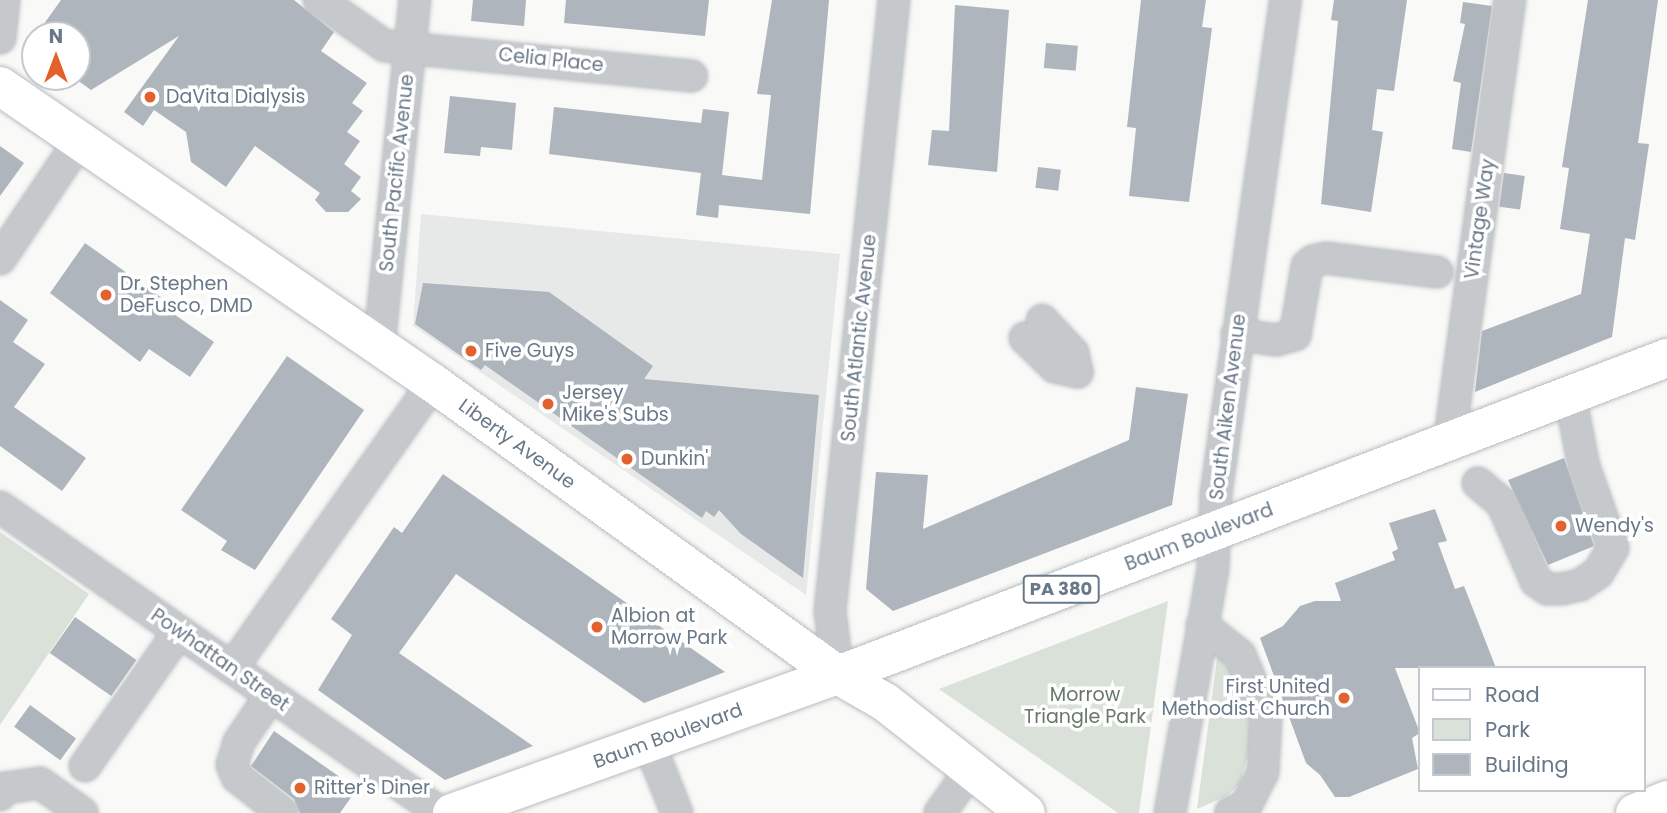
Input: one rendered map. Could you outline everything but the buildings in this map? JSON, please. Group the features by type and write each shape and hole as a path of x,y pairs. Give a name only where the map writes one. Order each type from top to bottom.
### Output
{"main road":[{"name":"Liberty Avenue","path":"0,86 78,143 433,383 838,675 885,702 969,772 1026,813"},
{"name":"Baum Boulevard","path":"452,813 838,675 1450,437 1667,358"},
{"path":"1635,813 1667,800"}],"street":[{"path":"0,38 4,0"},
{"name":"Celia Place","path":"319,0 385,46 411,45 692,75"},
{"name":"South Pacific Avenue","path":"379,347 415,0"},
{"name":"South Atlantic Avenue","path":"838,675 830,611 894,0"},
{"name":"South Aiken Avenue","path":"1170,813 1202,625 1237,334 1285,0"},
{"name":"Vintage Way","path":"1450,437 1510,0"},
{"path":"0,259 78,143"},
{"path":"1237,334 1276,340 1295,335 1307,266 1313,261 1326,258 1437,272"},
{"path":"232,668 433,383"},
{"path":"1478,483 1502,503 1536,581 1548,589 1561,589 1580,585 1598,573 1613,548 1584,467 1570,395"},
{"name":"Powhattan Street","path":"0,507 440,813"},
{"path":"1202,625 1240,655 1266,717 1263,772 1246,806 1230,813"},
{"path":"85,766 179,632"},
{"path":"271,695 239,742 232,765 237,777 283,813"},
{"path":"649,743 677,813"},
{"path":"940,813 969,772"},
{"path":"0,795 5,788 40,783 82,813"}],"shaded area":[{"path":"421,214 840,254 806,595 413,326"}],"green space":[{"path":"0,532 89,594 0,725"},
{"name":"Morrow Triangle Park","path":"1168,601 1139,813 1118,813 939,689"},
{"path":"1218,652 1233,673 1249,711 1251,746 1240,783 1227,796 1197,809"}],"place":[{"name":"DaVita Dialysis","path":"150,97"},
{"name":"Dr. Stephen DeFusco, DMD","path":"106,295"},
{"name":"Five Guys","path":"471,351"},
{"name":"Jersey Mike's Subs","path":"548,404"},
{"name":"Dunkin'","path":"627,459"},
{"name":"Wendy's","path":"1561,526"},
{"name":"Albion at Morrow Park","path":"597,627"},
{"name":"First United Methodist Church","path":"1344,698"},
{"name":"Ritter's Diner","path":"300,788"}]}
